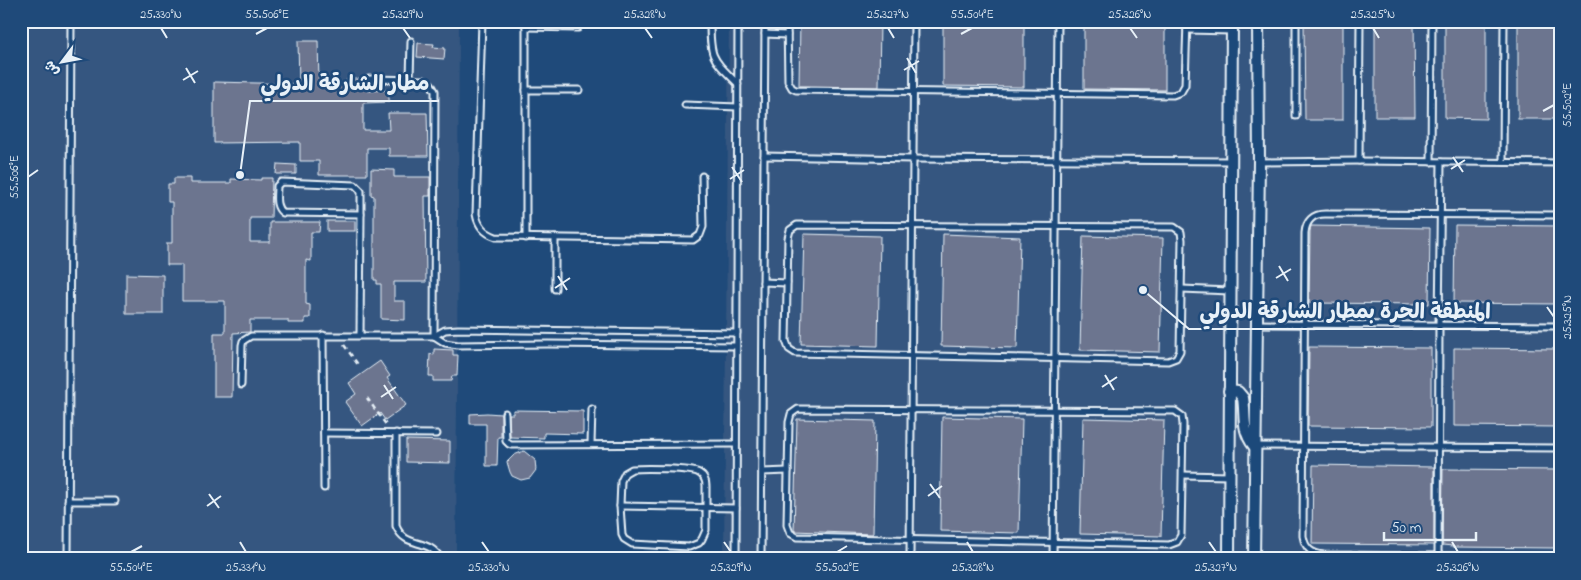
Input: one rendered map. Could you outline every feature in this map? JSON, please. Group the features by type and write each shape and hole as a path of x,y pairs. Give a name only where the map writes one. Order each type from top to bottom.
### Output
{"street":[{"path":"1254,559 1259,162 1258,21"},
{"path":"1229,559 1232,26"},
{"path":"1229,391 1238,392 1243,398 1244,426 1254,446"}],"lane":[{"path":"68,559 71,21"},
{"path":"482,21 477,219 482,228 491,235 496,237 526,238 693,240 700,234 703,227 702,176"},
{"path":"710,21 710,45 713,57 738,84"},
{"path":"736,559 738,21"},
{"path":"761,559 765,21"},
{"path":"787,21 788,81 792,88 796,90 1177,94 1181,92 1185,85 1187,21"},
{"path":"910,559 914,21"},
{"path":"1053,559 1058,21"},
{"path":"1296,21 1296,116"},
{"path":"1359,161 1360,21"},
{"path":"1431,162 1432,21"},
{"path":"1503,162 1504,21"},
{"path":"526,238 526,24 578,28"},
{"path":"1187,30 1232,26"},
{"path":"765,34 787,35"},
{"path":"410,79 411,41"},
{"path":"369,79 420,79 434,87 436,94 434,336"},
{"path":"526,90 578,90"},
{"path":"685,105 738,107"},
{"path":"764,156 1232,161"},
{"path":"1259,162 1560,163"},
{"path":"1438,557 1441,162"},
{"path":"360,335 361,214 361,191 355,185 284,182 277,186 277,207 283,213 361,214"},
{"path":"1560,215 1318,214 1308,221 1304,232 1303,536 1307,548 1312,552 1324,555 1438,557 1560,556"},
{"path":"797,225 913,226 1174,227 1182,236 1179,355 1172,360 800,354 792,352 786,341 788,234 790,230 797,225"},
{"path":"555,238 555,288"},
{"path":"763,282 787,283"},
{"path":"1182,289 1230,291"},
{"path":"1256,324 1560,326"},
{"path":"434,336 440,332 452,329 737,333"},
{"path":"548,331 548,344"},
{"path":"241,385 242,345 247,338 256,335 434,336 445,343 458,345 736,346"},
{"path":"323,335 324,488"},
{"path":"592,409 592,444"},
{"path":"798,409 911,410 1175,411 1182,416 1183,420 1182,535 1173,544 801,538 793,536 788,529 791,414 798,409"},
{"path":"505,413 506,441 509,444 736,444"},
{"path":"324,433 437,434"},
{"path":"394,433 396,526 406,539 427,545 438,553 441,559"},
{"path":"1254,446 1560,448"},
{"path":"639,469 691,470 699,472 706,482 706,507 705,535 699,543 689,547 636,545 628,542 620,530 621,485 623,477 629,471 639,469"},
{"path":"762,472 788,472"},
{"path":"1183,475 1229,476"},
{"path":"68,501 115,502"},
{"path":"620,506 736,508"}],"path":[{"path":"337,336 359,366"},
{"path":"367,398 394,433"}],"shaded area":[{"path":"21,21 459,21 456,559 21,559"},
{"path":"729,21 1560,21 1560,559 724,559"}],"building":[{"path":"800,21 880,21 879,87 799,86"},
{"path":"943,21 1024,21 1024,87 943,86"},
{"path":"1084,21 1165,21 1165,90 1084,89"},
{"path":"1304,21 1343,21 1343,120 1305,120"},
{"path":"1375,21 1414,21 1415,117 1375,117"},
{"path":"1445,21 1486,21 1486,119 1445,118"},
{"path":"1518,21 1559,21 1559,119 1518,119"},
{"path":"298,41 318,41 319,83 347,83 347,79 362,79 362,85 367,85 368,91 389,90 389,102 363,103 363,130 389,130 388,113 427,113 428,156 389,156 389,148 367,148 367,175 319,175 319,161 300,161 300,142 214,143 214,82 299,84"},
{"path":"418,43 434,44 433,47 445,48 444,59 417,57"},
{"path":"277,164 296,165 296,174 276,174"},
{"path":"371,169 394,170 394,177 430,177 430,196 425,196 426,282 394,282 394,301 405,301 405,320 381,319 381,284 377,284 377,280 374,280 374,196 371,195"},
{"path":"174,178 190,178 190,183 231,183 231,179 261,180 261,178 272,178 271,218 250,218 250,242 270,242 270,222 320,222 319,232 311,232 311,261 306,260 306,304 310,305 310,318 305,318 305,323 288,323 288,320 250,320 250,332 233,333 232,397 214,397 214,333 225,333 225,301 182,301 182,265 167,265 167,243 172,243 172,202 168,202 168,184 174,184"},
{"path":"327,221 355,221 355,231 327,231"},
{"path":"1455,225 1560,226 1560,304 1454,303"},
{"path":"1311,226 1430,228 1429,304 1309,303"},
{"path":"804,234 880,236 878,346 801,344"},
{"path":"943,234 1020,237 1017,348 941,346"},
{"path":"1083,236 1163,238 1160,352 1080,350"},
{"path":"126,274 163,275 163,314 126,314"},
{"path":"1309,347 1431,348 1431,427 1308,426"},
{"path":"1454,348 1560,349 1560,427 1454,426"},
{"path":"434,349 453,350 453,355 458,355 457,376 452,376 451,381 433,381 433,376 429,376 430,354 434,355"},
{"path":"380,361 390,376 387,378 406,405 385,420 380,413 362,426 345,402 356,394 349,383"},
{"path":"513,410 583,411 583,434 544,433 544,438 510,437 509,414 513,414"},
{"path":"470,414 501,414 501,437 498,437 497,466 486,466 486,424 470,424"},
{"path":"942,417 1022,419 1019,533 940,531"},
{"path":"1083,418 1164,420 1161,536 1080,534"},
{"path":"797,419 875,421 873,534 794,531"},
{"path":"406,440 450,441 450,463 406,462"},
{"path":"524,451 535,460 536,470 530,478 521,480 512,476 507,462 514,455"},
{"path":"1313,465 1434,467 1434,545 1312,544"},
{"path":"1443,469 1560,470 1560,548 1453,547 1442,545"}],"place":[{"name":"مطار الشارقة الدولي","path":"240,175"},
{"name":"المنطقة الحرة بمطار الشارقة الدولي","path":"1143,290"}]}
